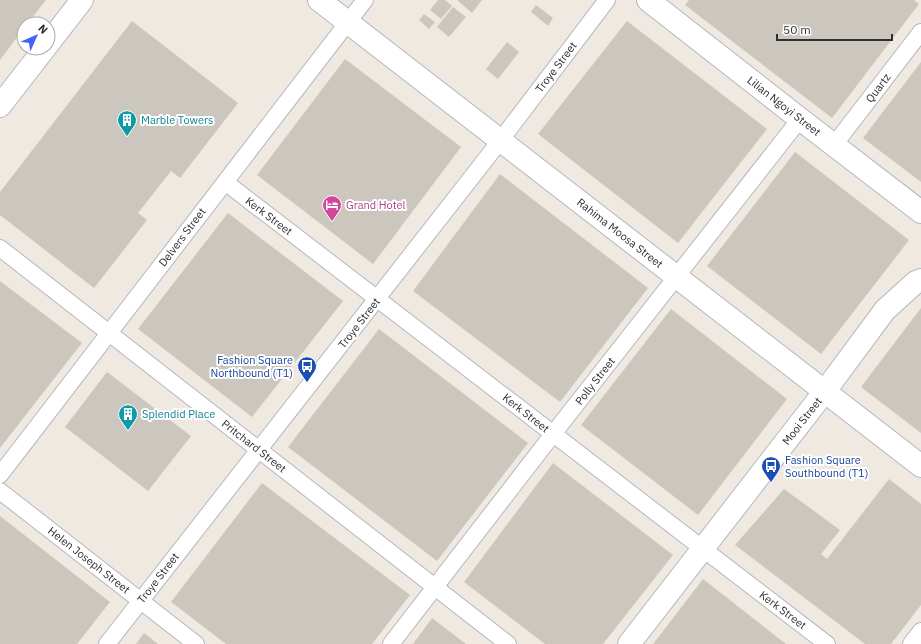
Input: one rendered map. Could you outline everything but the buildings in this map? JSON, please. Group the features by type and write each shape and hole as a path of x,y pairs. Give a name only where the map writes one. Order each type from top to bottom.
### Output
{"street":[{"path":"56,34 82,0"},
{"name":"Rahima Moosa Street","path":"318,0 921,466"},
{"name":"Delvers Street","path":"0,475 365,0"},
{"name":"Troye Street","path":"107,644 140,600 378,299 500,141 606,0"},
{"name":"Lilian Ngoyi Street","path":"655,2 800,119 921,212"},
{"name":"Quartz","path":"834,145 921,32"},
{"path":"0,106 39,56"},
{"name":"Polly Street","path":"391,644 553,434 677,278 800,119"},
{"name":"Kerk Street","path":"224,182 827,644"},
{"name":"Pritchard Street","path":"0,248 436,586 508,644"},
{"name":"Mooi Street","path":"629,644 825,392 885,310 916,282 921,280"},
{"name":"Helen Joseph Street","path":"0,491 196,644"},
{"path":"911,644 921,631"}],"place":[{"name":"Marble Towers","path":"127,137"},
{"name":"Grand Hotel","path":"332,222"},
{"name":"Fashion Square Northbound (T1)","path":"307,383"},
{"name":"Splendid Place","path":"128,431"},
{"name":"Fashion Square Southbound (T1)","path":"771,483"}]}
